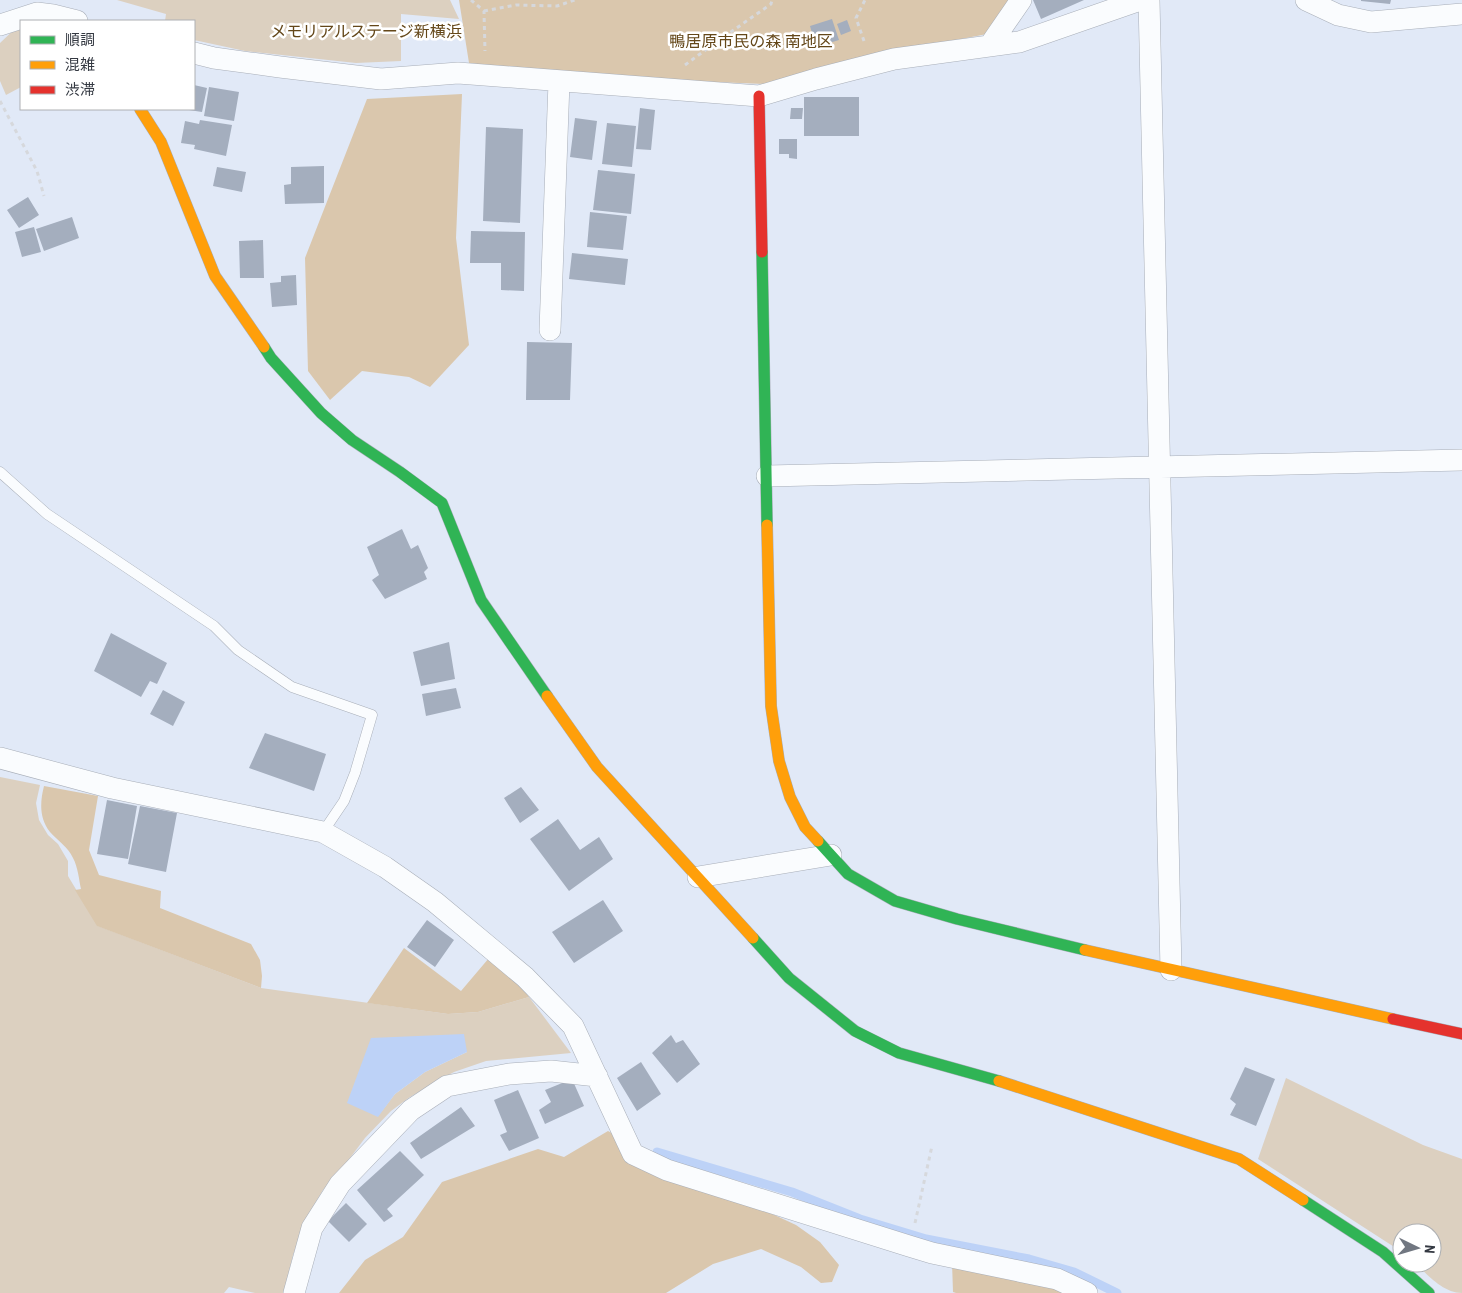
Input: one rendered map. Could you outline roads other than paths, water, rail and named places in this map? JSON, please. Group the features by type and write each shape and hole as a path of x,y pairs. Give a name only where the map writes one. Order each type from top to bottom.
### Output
{"street":[{"path":"990,45 1021,0"},
{"path":"195,53 280,68 381,78 458,73 759,96 816,79 894,60 1019,42 1140,0"},
{"path":"1149,0 1171,970"},
{"path":"1306,0 1338,15 1371,22 1462,14"},
{"path":"10,18 37,13 73,20"},
{"path":"550,330 559,82"},
{"path":"759,96 771,706 778,761 790,797 805,826 848,874 895,901 957,919 1171,970 1462,1034"},
{"path":"141,110 161,142 215,276 271,358 321,413 352,440 442,502 481,600 597,767 789,978 855,1032 899,1052 975,1073 1239,1159 1383,1252 1429,1293"},
{"path":"767,476 1462,460"},
{"path":"0,758 112,788 323,832 385,867 435,902 525,977 573,1026 633,1154 667,1170 932,1253 1057,1279 1087,1293"},
{"path":"698,877 831,855"},
{"path":"294,1293 312,1228 340,1184 411,1110 447,1086 509,1074 550,1071 597,1076"}],"lane":[{"path":"0,36 10,18"},
{"path":"0,472 46,514 214,626 238,650 292,687 372,715 355,773 344,801 323,832"}],"water":[{"path":"464,1034 467,1052 425,1072 395,1094 378,1117 347,1103 371,1038"}],"waterway":[{"path":"657,1152 792,1192 860,1219 926,1239 1029,1259 1074,1272 1117,1293"}],"park label":[{"name":"メモリアルステージ新横浜","path":"366,31"},
{"name":"鴨居原市民の森 南地区","path":"751,41"}]}
